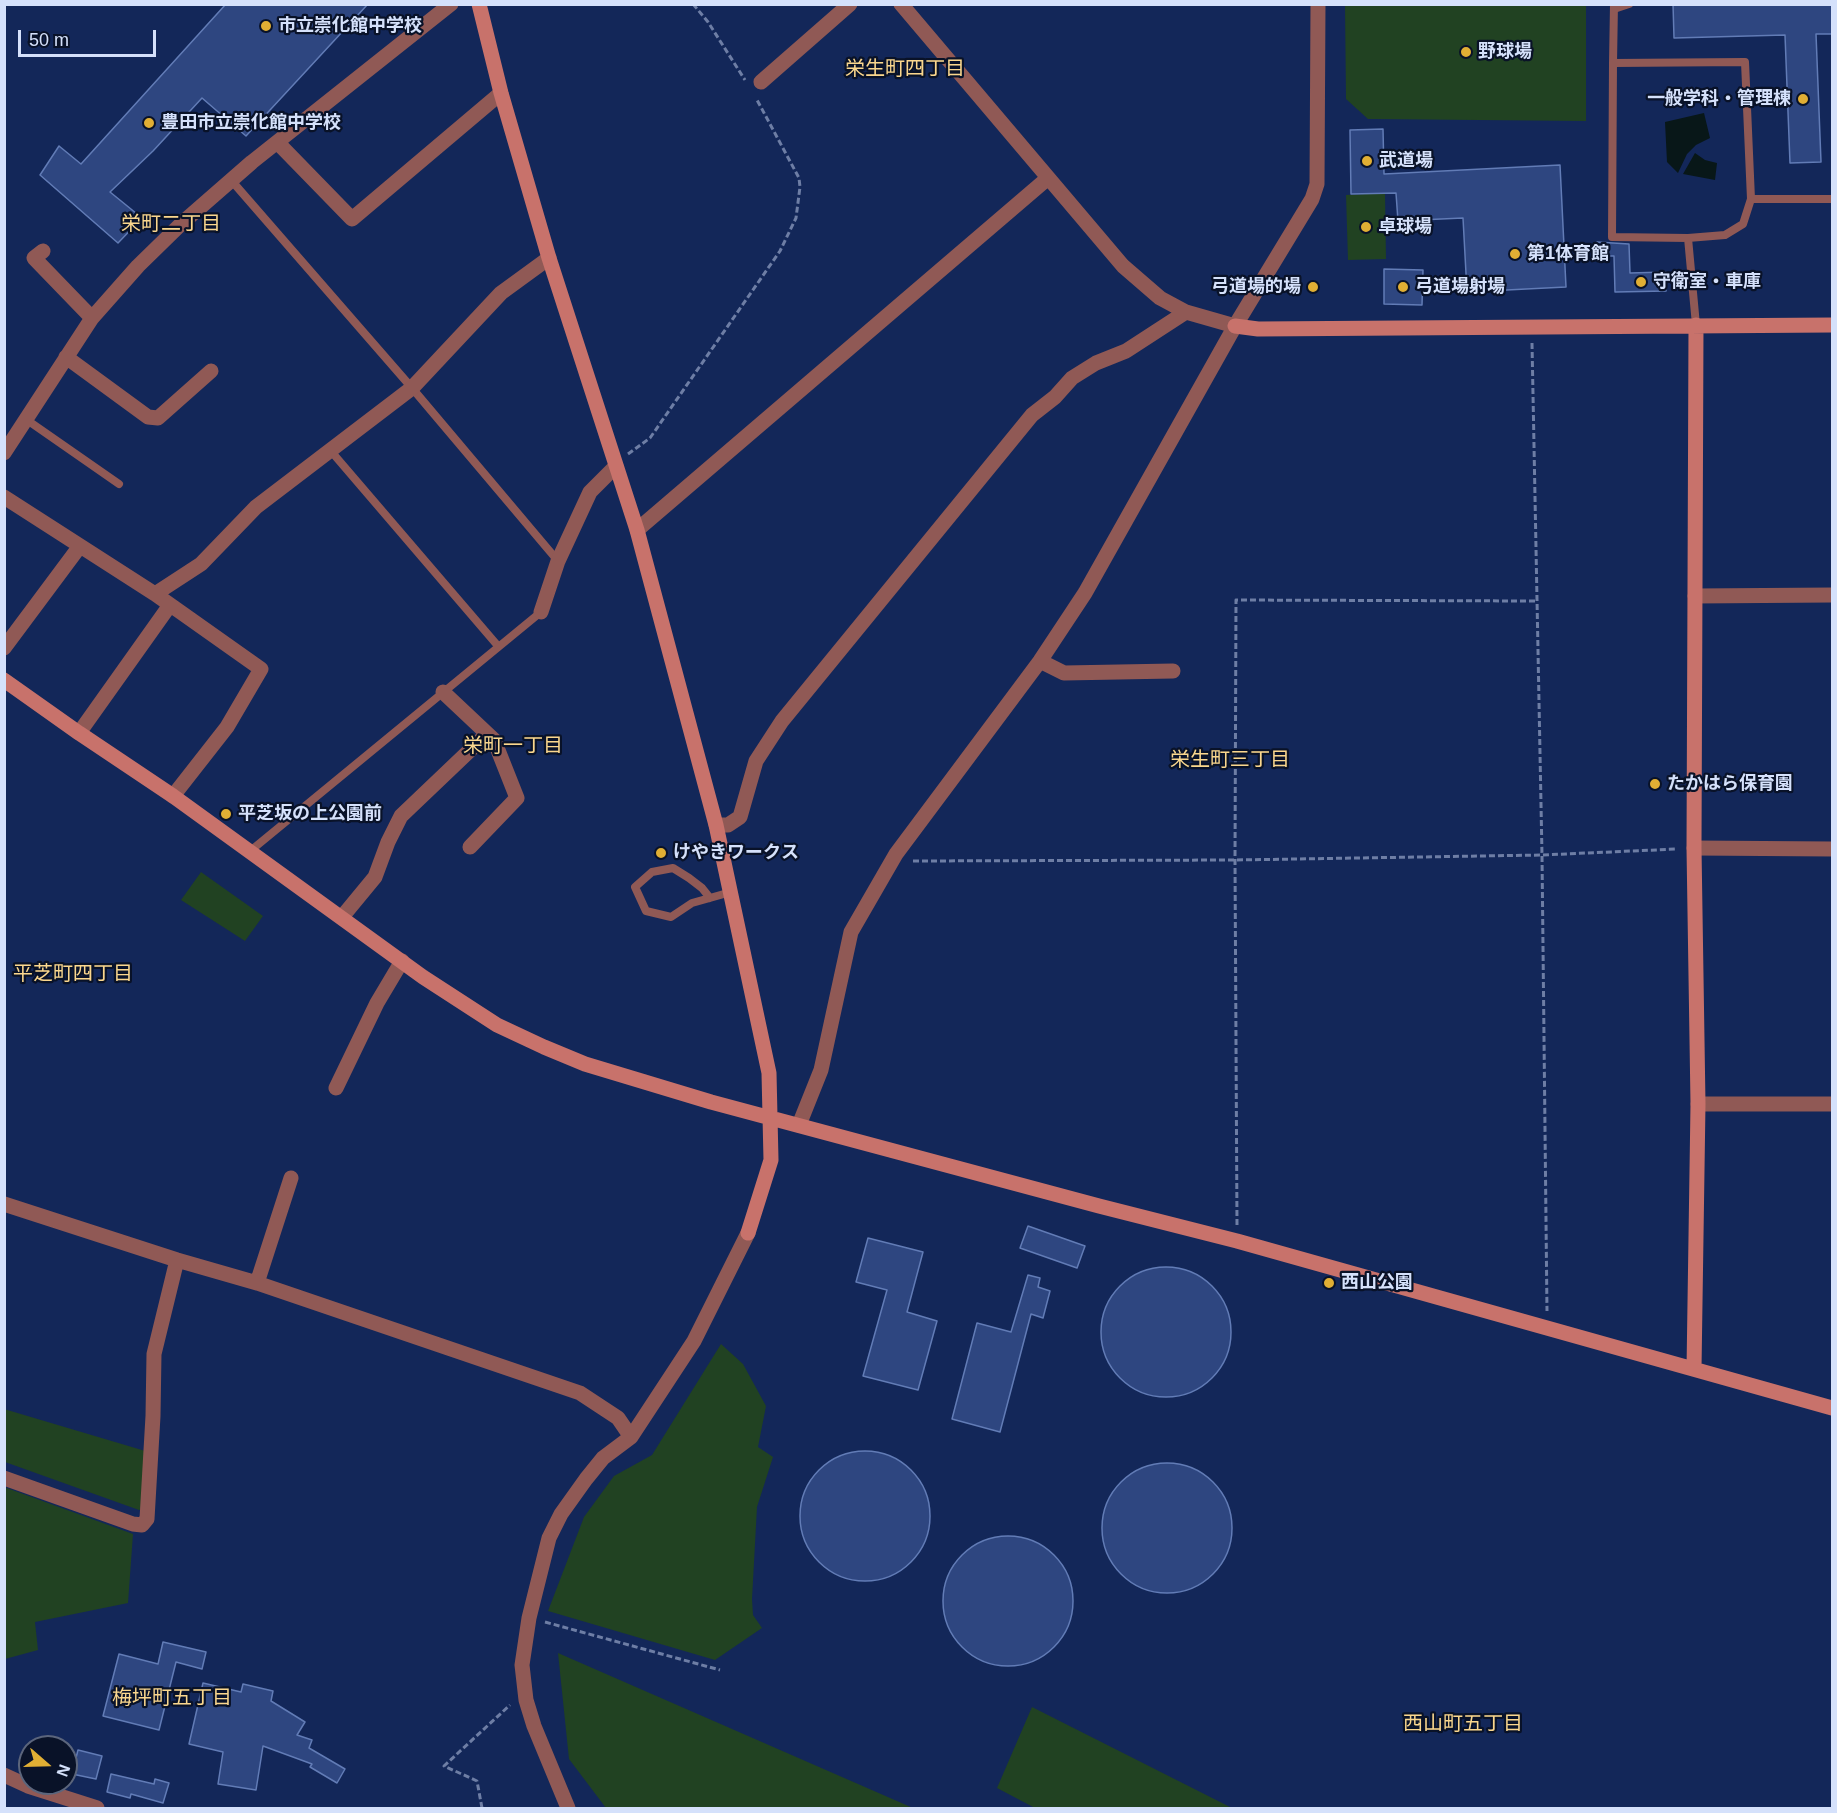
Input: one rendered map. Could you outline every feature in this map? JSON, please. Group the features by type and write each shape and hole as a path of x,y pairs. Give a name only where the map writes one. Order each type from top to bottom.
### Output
{"street":[{"path":"4,453 92,318 138,266 231,180 451,4"},
{"path":"479,4 501,93 549,258 620,461 716,825 769,1072 771,1160 748,1233 694,1341 631,1437 603,1458 572,1496 549,1538 529,1618 522,1665 525,1700 568,1809"},
{"path":"754,87 850,4"},
{"path":"901,4 1123,266 1160,298 1186,312 1235,326 1258,329 1833,325"},
{"path":"799,1125 821,1070 851,932 896,854 1040,661 1085,593 1235,326 1312,200 1317,184 1318,4"},
{"path":"278,142 352,219 501,93"},
{"path":"637,530 1048,178"},
{"path":"43,251 34,258 92,318"},
{"path":"155,594 201,564 256,507 412,388 501,293 549,258"},
{"path":"716,825 728,825 740,817 756,761 783,721 1032,416 1055,397 1072,378 1096,363 1126,351 1186,312"},
{"path":"1694,1369 1698,1104 1694,848 1696,325"},
{"path":"66,357 148,417 158,418 211,371"},
{"path":"541,612 558,561 590,492 620,461"},
{"path":"4,497 170,604 261,669 227,727 173,796"},
{"path":"4,648 80,546"},
{"path":"1695,596 1833,595"},
{"path":"79,733 170,604"},
{"path":"1040,661 1064,673 1173,671"},
{"path":"4,680 173,796 402,962 497,1024 585,1064 711,1102 1237,1241 1833,1408"},
{"path":"443,692 494,740 517,798 470,847"},
{"path":"342,917 375,877 401,816 487,734"},
{"path":"1694,848 1833,849"},
{"path":"336,1088 377,1004 402,962"},
{"path":"1698,1104 1833,1104"},
{"path":"257,1283 291,1178"},
{"path":"4,1204 177,1260 257,1283 580,1393 618,1418 631,1437"},
{"path":"4,1478 133,1524 142,1525 147,1518 154,1354 177,1260"},
{"path":"4,1775 28,1786 97,1809"}],"lane":[{"path":"1613,63 1745,62 1751,200 1743,224 1725,235 1688,238 1611,237 1613,63 1614,7 1629,4"},
{"path":"231,180 412,388 558,561"},
{"path":"1751,200 1833,199"},
{"path":"1688,238 1696,325"},
{"path":"27,420 119,484"},
{"path":"330,450 498,646"},
{"path":"249,852 541,612"},
{"path":"710,898 702,888 673,868 652,872 635,887 646,911 671,917 692,903 710,898 730,892"}],"path":[{"path":"620,461 650,438 780,251 796,218 799,178 754,87 693,4"},
{"path":"1531,326 1542,855 1548,1329"},
{"path":"1237,1241 1234,860 1236,600 1536,602"},
{"path":"896,854 908,861 1234,860 1542,855 1694,848"},
{"path":"529,1618 720,1670"},
{"path":"482,1809 477,1781 444,1766 515,1701 525,1700"}],"green space":[{"name":"野球場","path":"1345,5 1586,5 1586,121 1368,119 1346,99"},
{"name":"卓球場","path":"1385,193 1386,259 1348,260 1346,195"},
{"path":"201,872 263,916 245,941 181,900"},
{"path":"721,1344 743,1364 766,1406 758,1447 773,1457 757,1507 752,1599 753,1615 762,1628 715,1660 548,1611 584,1517 614,1476 652,1455"},
{"path":"4,1409 152,1453 149,1507 139,1510 5,1462"},
{"path":"4,1487 133,1534 128,1603 35,1622 38,1650 5,1659"},
{"path":"558,1653 913,1808 606,1808 569,1759"},
{"path":"1032,1707 1232,1808 1035,1808 997,1788"}],"shaded area":[{"path":"1704,113 1710,138 1696,145 1687,154 1678,173 1667,162 1665,122"},
{"path":"1695,153 1705,160 1717,163 1715,180 1683,174"}],"building":[{"name":"豊田市立崇化館中学校","path":"226,4 368,4 246,136 202,98 153,151 110,192 142,218 118,243 40,175 59,146 81,164"},
{"path":"1673,4 1833,4 1833,34 1816,34 1821,162 1790,163 1785,35 1674,38"},
{"name":"第1体育館","path":"1383,129 1384,174 1560,165 1566,287 1467,292 1463,218 1398,221 1396,193 1351,194 1350,130"},
{"path":"1597,242 1629,244 1630,273 1666,272 1666,291 1615,292 1614,256 1598,256"},
{"name":"弓道場射場","path":"1384,269 1423,270 1422,305 1384,304"},
{"path":"1028,1226 1085,1246 1077,1268 1020,1248"},
{"path":"868,1238 923,1252 907,1312 937,1321 918,1390 863,1376 887,1290 856,1282"},
{"path":"1166,1267 1191,1272 1212,1286 1226,1307 1231,1332 1226,1357 1212,1378 1191,1392 1166,1397 1141,1392 1120,1378 1106,1357 1101,1332 1106,1307 1120,1286 1141,1272"},
{"path":"1028,1275 1040,1278 1038,1287 1050,1291 1043,1318 1031,1314 1000,1432 952,1419 977,1323 1011,1332"},
{"path":"865,1451 890,1456 911,1470 925,1491 930,1516 925,1541 911,1562 890,1576 865,1581 840,1576 819,1562 805,1541 800,1516 805,1491 819,1470 840,1456"},
{"path":"1167,1463 1192,1468 1213,1482 1227,1503 1232,1528 1227,1553 1213,1574 1192,1588 1167,1593 1142,1588 1121,1574 1107,1553 1102,1528 1107,1503 1121,1482 1142,1468"},
{"path":"1008,1536 1033,1541 1054,1555 1068,1576 1073,1601 1068,1626 1054,1647 1033,1661 1008,1666 983,1661 962,1647 948,1626 943,1601 948,1576 962,1555 983,1541"},
{"path":"163,1642 206,1652 202,1669 176,1662 159,1730 103,1716 119,1654 158,1664"},
{"path":"203,1683 241,1692 243,1684 273,1691 271,1701 305,1722 297,1735 312,1740 309,1748 345,1769 337,1783 310,1767 312,1764 263,1746 256,1790 218,1784 223,1752 189,1744"},
{"path":"78,1750 102,1756 96,1779 78,1775"},
{"path":"111,1774 154,1784 155,1779 169,1783 163,1803 131,1794 130,1798 107,1792"}],"place":[{"name":"市立崇化館中学校","path":"266,26"},
{"name":"野球場","path":"1466,52"},
{"name":"一般学科・管理棟","path":"1803,99"},
{"name":"豊田市立崇化館中学校","path":"149,123"},
{"name":"武道場","path":"1367,161"},
{"name":"卓球場","path":"1366,227"},
{"name":"第1体育館","path":"1515,254"},
{"name":"守衛室・車庫","path":"1641,282"},
{"name":"弓道場的場","path":"1313,287"},
{"name":"弓道場射場","path":"1403,287"},
{"name":"たかはら保育園","path":"1655,784"},
{"name":"平芝坂の上公園前","path":"226,814"},
{"name":"けやきワークス","path":"661,853"},
{"name":"西山公園","path":"1329,1283"}],"district":[{"name":"栄生町四丁目","path":"905,69"},
{"name":"栄町二丁目","path":"171,224"},
{"name":"栄町一丁目","path":"513,746"},
{"name":"栄生町三丁目","path":"1230,760"},
{"name":"平芝町四丁目","path":"73,974"},
{"name":"梅坪町五丁目","path":"172,1698"},
{"name":"西山町五丁目","path":"1463,1724"}]}
